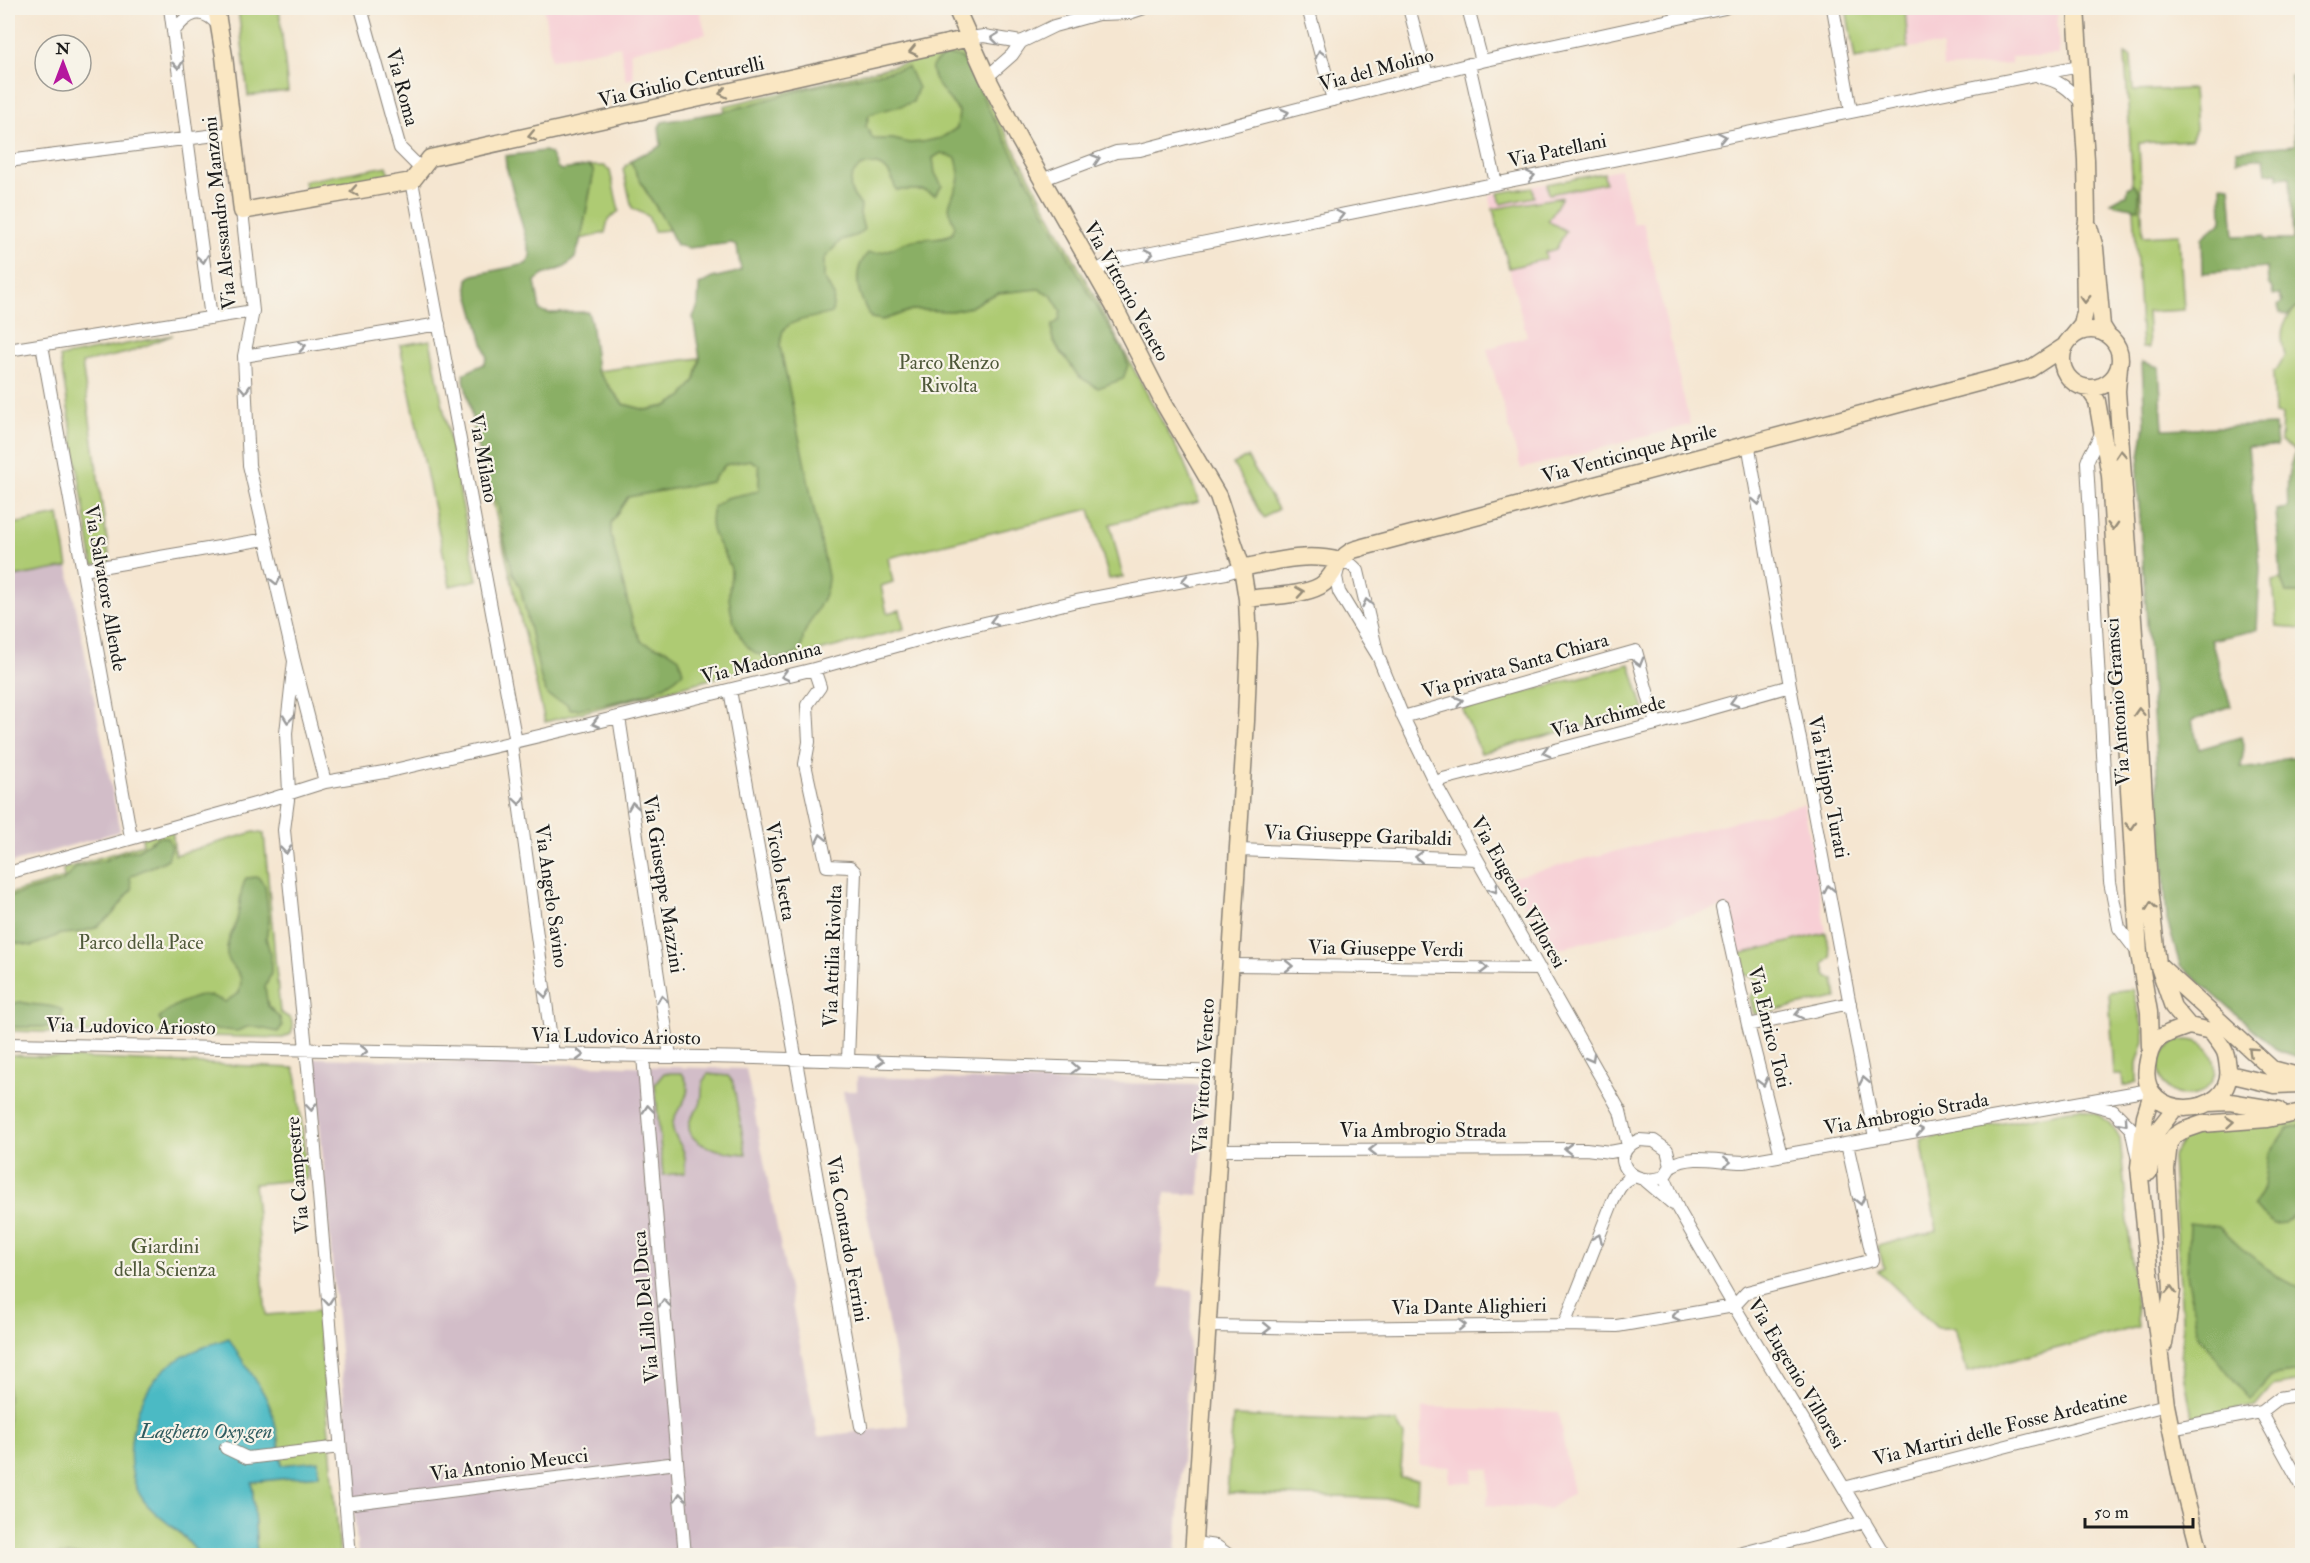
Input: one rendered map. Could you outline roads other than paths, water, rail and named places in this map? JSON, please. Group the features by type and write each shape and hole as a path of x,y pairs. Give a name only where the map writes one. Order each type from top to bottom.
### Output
{"street":[{"path":"170,8 211,318"},
{"name":"Via Alessandro Manzoni","path":"216,8 253,311 244,356 249,465 294,661 325,782"},
{"name":"Via Roma","path":"362,8 400,148 416,175"},
{"name":"Via Vittorio Veneto","path":"956,8 987,77 1041,180 1164,402 1211,480 1224,511 1242,568 1247,599 1249,644 1238,850 1194,1549"},
{"path":"987,77 1006,61 1021,42 1054,26 1098,14 1111,8"},
{"path":"1098,14 1129,13 1144,8"},
{"path":"1308,8 1333,100"},
{"path":"1409,8 1427,75"},
{"path":"1468,8 1482,61"},
{"name":"Via del Molino","path":"1041,180 1116,152 1140,150 1469,64 1725,8"},
{"path":"1833,8 1851,111"},
{"path":"2076,8 2087,220 2084,243 2085,312 2082,325 2069,341 2062,364 2071,379 2088,388 2108,383 2113,378 2119,366 2120,352 2102,326 2095,248 2087,220"},
{"path":"173,32 187,16 197,13 206,14 220,27"},
{"path":"970,38 984,36 1021,42"},
{"name":"Via Giulio Centurelli","path":"242,211 416,175 430,158 970,38"},
{"path":"1469,64 1496,183"},
{"name":"Via Patellani","path":"1094,272 1110,262 1122,259 2079,66"},
{"name":"Via Patellani","path":"2030,75 2053,79 2066,86 2082,103"},
{"path":"8,161 232,133"},
{"name":"Via Milano","path":"416,175 439,324 513,742"},
{"path":"8,350 253,311"},
{"path":"244,356 439,324"},
{"path":"2069,341 2090,330 2107,334"},
{"name":"Via Venticinque Aprile","path":"1340,561 1350,551 2030,369 2069,341"},
{"name":"Via Salvatore Allende","path":"42,345 131,837"},
{"name":"Via Antonio Gramsci","path":"2119,366 2117,391 2149,888 2158,964 2173,1007 2189,1026"},
{"name":"Via Venticinque Aprile","path":"2030,369 2058,373 2071,379"},
{"name":"Via Antonio Gramsci","path":"2088,388 2097,401 2110,476 2139,954 2150,1019 2150,1047"},
{"name":"Via Antonio Gramsci","path":"2102,430 2099,441 2091,450 2087,462 2110,882 2119,928 2139,954"},
{"name":"Via Filippo Turati","path":"1748,443 1790,686 1875,1138"},
{"path":"83,570 266,539"},
{"path":"1242,568 1309,556 1340,561 1328,580 1320,587 1308,591 1247,599"},
{"name":"Via Eugenio Villoresi","path":"1378,656 1339,592 1336,577 1340,561 1353,566 1358,571 1378,656 1403,717 1435,783 1620,1111 1627,1148"},
{"name":"Via Madonnina","path":"8,873 262,802 325,782 390,771 619,717 814,669 943,633 1077,601 1242,568"},
{"name":"Via privata Santa Chiara","path":"1403,717 1635,651 1656,724"},
{"name":"Via Campestre","path":"294,661 286,733 289,792 284,830 306,1049 350,1556"},
{"name":"Via Attilia Rivolta","path":"814,669 820,687 807,705 809,742 805,764 827,866 850,867 855,872 848,1060"},
{"name":"Via Archimede","path":"1435,783 1790,686"},
{"name":"Vicolo Isetta","path":"730,690 779,976 796,1059"},
{"name":"Via Giuseppe Mazzini","path":"619,717 670,1056"},
{"name":"Via Angelo Savino","path":"513,742 553,1054"},
{"name":"Via Giuseppe Garibaldi","path":"1238,850 1477,860"},
{"name":"Via Enrico Toti","path":"1722,908 1748,1025 1782,1155"},
{"path":"2158,964 2272,1069 2302,1077"},
{"name":"Via Giuseppe Verdi","path":"1231,965 1540,969"},
{"path":"1748,1025 1850,1003"},
{"path":"2139,1167 2150,1091 2146,1070 2150,1047 2164,1035 2189,1026 2211,1031 2226,1052 2229,1074 2223,1090 2209,1103"},
{"name":"Via Ludovico Ariosto","path":"8,1044 848,1060 1225,1072"},
{"name":"Via Lillo Del Duca","path":"643,1056 685,1556"},
{"name":"Via Contardo Ferrini","path":"796,1059 861,1426"},
{"path":"2229,1074 2275,1085 2302,1084"},
{"path":"2150,1091 2161,1101 2175,1107 2191,1109 2209,1103 2230,1102 2275,1111 2302,1110"},
{"name":"Via Ambrogio Strada","path":"1671,1166 1679,1160 1694,1159 1744,1162 2082,1101 2150,1091"},
{"path":"2082,1101 2114,1110 2131,1128 2139,1167 2160,1369 2170,1429 2201,1556"},
{"path":"2144,1216 2157,1131 2175,1107"},
{"path":"2160,1369 2172,1292 2166,1168 2169,1143 2174,1136 2202,1124 2267,1119 2302,1110"},
{"path":"1639,1140 1654,1141 1667,1150 1671,1166 1664,1177 1646,1181 1633,1177 1623,1162 1627,1148 1639,1140"},
{"path":"1564,1325 1617,1326 1734,1306 1747,1292 1873,1260 1847,1144"},
{"name":"Via Ambrogio Strada","path":"1220,1150 1586,1149 1610,1152 1627,1148"},
{"name":"Via Dante Alighieri","path":"1208,1326 1324,1328 1564,1325 1612,1203 1626,1179 1633,1177"},
{"name":"Via Eugenio Villoresi","path":"1664,1177 1678,1209 1734,1306 1885,1556"},
{"name":"Via Eugenio Villoresi","path":"1646,1181 1678,1209"},
{"path":"2170,1429 2261,1413 2279,1398 2302,1394"},
{"name":"Via Martiri delle Fosse Ardeatine","path":"1844,1488 2166,1405"},
{"path":"2261,1413 2302,1486"},
{"path":"226,1448 247,1458 340,1447"},
{"name":"Via Antonio Meucci","path":"345,1504 677,1463"},
{"path":"1731,1555 1864,1522"},
{"path":"1194,1549 1216,1546 1230,1556"}],"water":[{"name":"Laghetto Oxy.gen","path":"229,1338 270,1407 276,1426 282,1465 318,1461 319,1475 252,1482 257,1555 200,1555 182,1535 144,1501 131,1469 130,1450 138,1412 155,1379 167,1367 189,1353"}],"park label":[{"name":"Parco Renzo Rivolta","path":"949,374"},
{"name":"Parco della Pace","path":"141,942"},
{"name":"Giardini della Scienza","path":"165,1258"}]}
